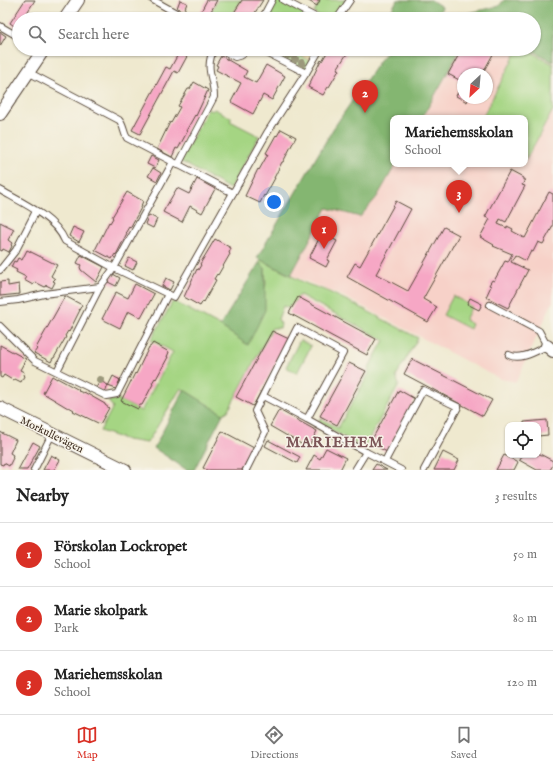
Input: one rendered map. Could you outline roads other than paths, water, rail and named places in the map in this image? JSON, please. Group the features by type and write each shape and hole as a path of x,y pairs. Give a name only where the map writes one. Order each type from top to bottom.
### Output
{"street":[{"path":"69,12 78,0"},
{"path":"0,114 38,56"},
{"name":"Morkullevägen","path":"0,408 125,470"}],"lane":[{"path":"153,0 174,12"},
{"path":"266,12 272,0"},
{"path":"283,0 306,12"},
{"path":"342,12 350,0"},
{"path":"0,26 12,33"},
{"path":"57,372 100,286 114,268 214,97 209,67 211,56"},
{"path":"273,56 306,73"},
{"path":"0,190 36,211 55,226 65,241 114,268 174,297 267,133 316,56"},
{"path":"28,72 119,120 122,123 124,134 127,138 233,194"},
{"path":"0,270 16,250 36,211"},
{"path":"0,302 100,286"},
{"path":"0,326 35,361 106,396 117,394 168,294"},
{"path":"490,305 539,331 550,349 528,355 514,357 509,355"},
{"path":"246,470 265,432 255,411 297,328 343,353 307,419"},
{"path":"385,461 423,390 458,407 424,470"},
{"path":"263,396 402,470"},
{"path":"34,470 52,434"},
{"path":"355,470 366,452"}],"place":[{"name":"Marie skolpark","path":"365,113"},
{"name":"Mariehemsskolan","path":"459,213"},
{"name":"Förskolan Lockropet","path":"324,249"}],"district":[{"name":"MARIEHEM","path":"335,442"}]}
